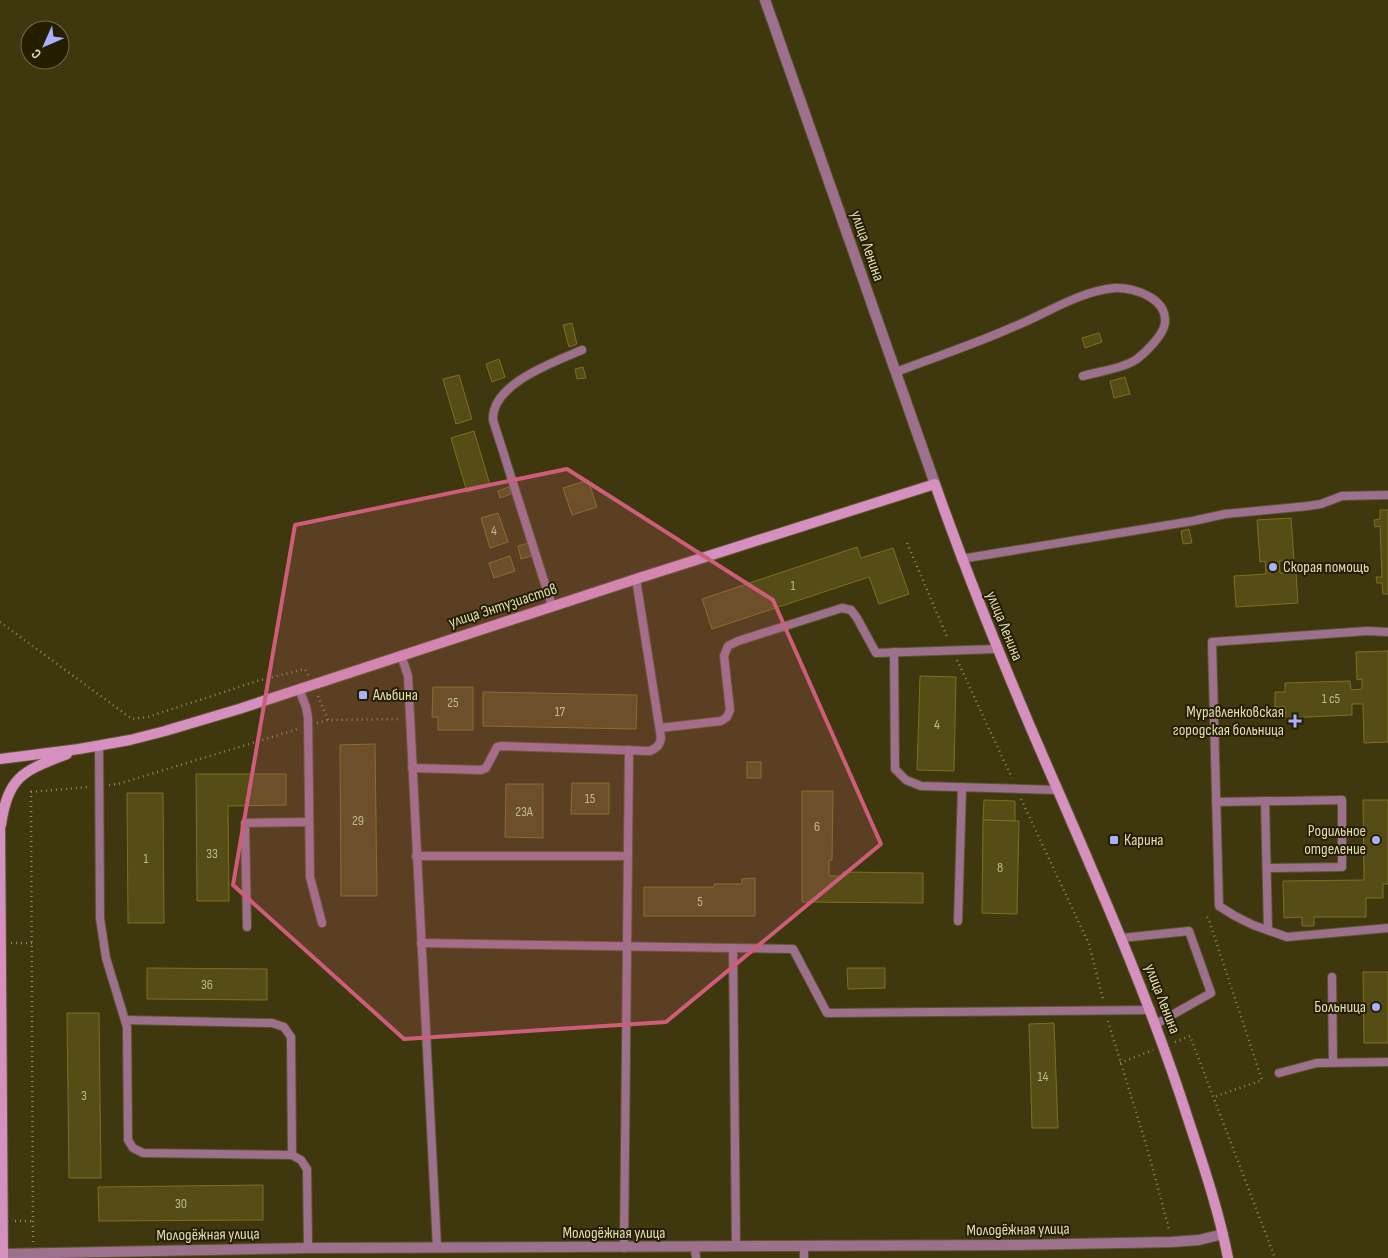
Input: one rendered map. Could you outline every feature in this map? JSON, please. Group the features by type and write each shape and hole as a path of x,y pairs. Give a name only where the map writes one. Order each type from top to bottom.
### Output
{"main road":[{"name":"улица Энтузиастов","path":"2,758 99,746 165,731 935,484"},
{"name":"улица Ленина","path":"935,484 961,559 997,649 1122,938 1151,1010 1202,1161 1228,1258"},
{"name":"улица Энтузиастов","path":"3,1256 0,823 4,805 12,786 19,777 35,766 79,749"}],"street":[{"name":"улица Ленина","path":"765,0 935,484"},
{"name":"Молодёжная улица","path":"3,1256 33,1254 284,1253 308,1248 438,1247 624,1248 696,1253 736,1247 1007,1246 1172,1242 1199,1240 1223,1234"}],"lane":[{"path":"896,372 1012,328 1072,300 1090,294 1114,288 1128,288 1152,297 1164,316 1164,326 1158,338 1138,358 1127,364 1083,376"},
{"path":"552,606 493,420 492,411 501,397 524,376 582,350"},
{"path":"961,559 1193,521 1225,514 1321,504 1342,496 1388,495"},
{"path":"412,768 482,770 486,768 497,747 502,746 650,751 657,748 662,738 636,579"},
{"path":"660,728 721,721 727,717 730,710 724,656 728,646 747,638 842,608 851,610 876,653 997,649"},
{"path":"1388,632 1367,631 1212,642 1219,906 1235,916 1288,937 1388,928"},
{"path":"894,652 895,769 906,780 921,786 1057,790"},
{"path":"401,655 408,676 438,1247"},
{"path":"299,689 306,707 308,726 310,877 322,924"},
{"path":"99,746 100,918 106,958 127,1027 128,1140 133,1148 143,1153 292,1155 301,1160 307,1169 308,1248"},
{"path":"624,1248 629,750"},
{"path":"958,921 962,787"},
{"path":"1216,802 1342,800 1342,866 1267,868"},
{"path":"1265,801 1268,930"},
{"path":"247,927 245,823 309,822"},
{"path":"416,856 628,856"},
{"path":"1122,938 1189,931 1211,993 1156,1024"},
{"path":"421,943 793,949 827,1013 1151,1010"},
{"path":"733,948 736,1247"},
{"path":"1332,977 1333,1062"},
{"path":"125,1020 272,1024 284,1027 291,1037 292,1155"},
{"path":"1279,1073 1317,1063 1388,1062"},
{"path":"804,1247 804,1258"}],"path":[{"path":"907,543 952,650 1089,944 1110,1034 1148,1151 1172,1242"},
{"path":"0,622 132,719 148,717 257,681 306,669 328,720"},
{"path":"33,1254 31,792 118,784 328,720 410,719"},
{"path":"1207,917 1262,1080 1214,1097 1275,1258"},
{"path":"1,943 32,943"},
{"path":"3,1221 33,1221"}],"highlighted area":[{"path":"567,469 773,600 881,844 666,1022 404,1039 233,885 295,525"}],"building":[{"path":"572,323 577,344 569,347 563,325"},
{"path":"1099,333 1102,342 1085,348 1082,338"},
{"path":"499,359 505,377 492,382 486,364"},
{"path":"583,367 586,378 577,379 575,369"},
{"path":"459,375 472,419 456,424 443,379"},
{"path":"1125,377 1130,394 1114,398 1110,381"},
{"path":"474,431 490,485 467,492 451,438"},
{"path":"588,480 597,507 572,515 563,488"},
{"path":"509,487 511,494 500,498 498,491"},
{"path":"1380,510 1388,510 1388,594 1383,594 1382,583 1377,583 1376,577 1382,577 1380,526 1375,527 1374,520 1380,519"},
{"path":"498,513 508,542 490,548 481,518"},
{"name":"Скорая помощь","path":"1291,518 1294,560 1279,561 1280,573 1296,572 1298,603 1236,607 1234,576 1266,574 1265,561 1260,562 1257,520"},
{"path":"1189,529 1192,543 1183,544 1181,531"},
{"path":"528,543 531,556 521,559 518,546"},
{"path":"857,547 861,558 893,548 909,594 879,604 869,577 712,629 702,599"},
{"path":"510,556 515,571 494,578 489,563"},
{"path":"1388,651 1388,742 1364,743 1363,704 1352,704 1352,715 1286,718 1285,707 1275,707 1275,692 1285,692 1285,683 1350,681 1351,690 1362,689 1362,679 1357,680 1356,652"},
{"path":"920,676 956,677 954,771 917,770"},
{"path":"433,687 473,687 473,730 438,730 438,717 432,717"},
{"path":"483,692 637,695 636,729 483,726"},
{"path":"375,744 377,896 341,896 340,745"},
{"path":"747,762 761,762 761,778 747,778"},
{"path":"196,774 286,774 286,805 228,806 229,901 197,901"},
{"path":"572,783 609,783 609,814 571,814"},
{"path":"506,784 543,784 543,838 505,837"},
{"path":"802,791 833,791 832,860 829,860 829,876 843,876 843,872 923,873 923,903 802,902"},
{"path":"127,793 163,793 164,923 128,923"},
{"path":"984,800 1015,801 1015,821 983,820"},
{"name":"Родильное отделение","path":"1363,800 1388,800 1388,884 1383,884 1383,898 1366,898 1366,917 1314,917 1314,926 1302,926 1302,917 1284,918 1283,881 1364,880"},
{"path":"983,820 1019,821 1017,914 982,913"},
{"path":"755,878 755,916 644,916 644,887 714,887 714,884 742,884 742,879"},
{"path":"147,968 267,969 267,1000 147,999"},
{"path":"847,968 885,968 885,988 848,989"},
{"name":"Больница","path":"1363,972 1388,972 1388,1043 1364,1043"},
{"path":"67,1013 99,1013 101,1178 69,1178"},
{"path":"1054,1023 1058,1128 1032,1128 1029,1024"},
{"path":"263,1185 263,1220 99,1221 98,1187"}],"place":[{"name":"Скорая помощь","path":"1273,567"},
{"name":"Альбина","path":"363,695"},
{"name":"Муравленковская городская больница","path":"1295,721"},
{"name":"Карина","path":"1114,840"},
{"name":"Родильное отделение","path":"1376,840"},
{"name":"Больница","path":"1376,1007"}]}
